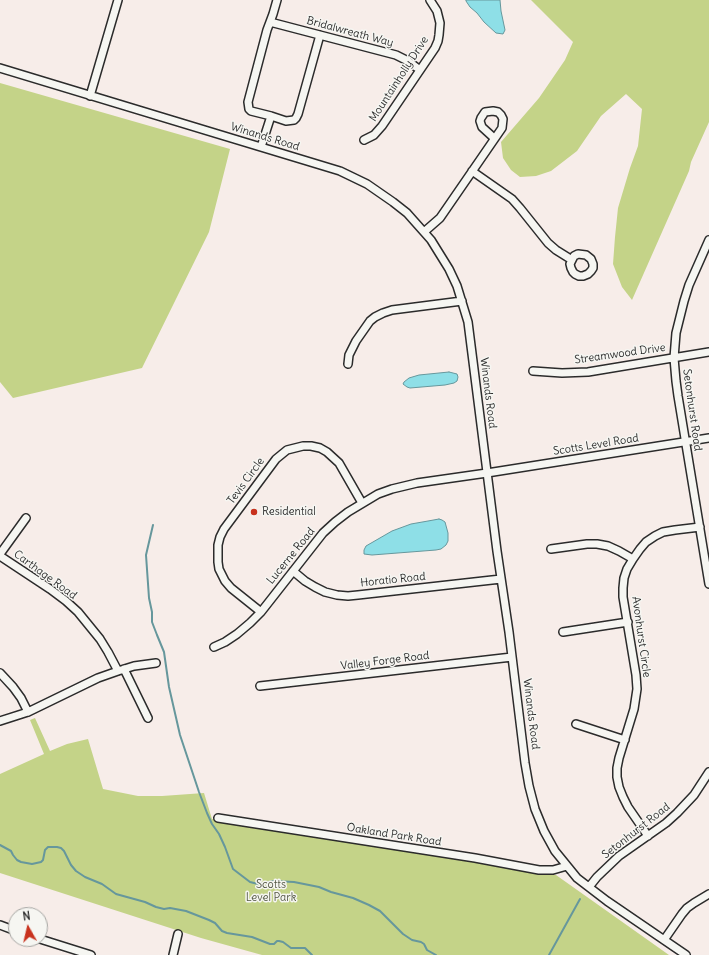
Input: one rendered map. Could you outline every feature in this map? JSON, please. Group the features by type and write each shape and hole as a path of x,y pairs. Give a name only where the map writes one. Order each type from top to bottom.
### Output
{"street":[{"path":"90,96 118,0"},
{"path":"277,0 267,30 248,102 249,109 254,112 286,121 294,120 298,114 320,35"},
{"name":"Mountainholly Drive","path":"364,140 374,135 382,126 435,48 439,35 440,23 437,10 430,0"},
{"name":"Bridalwreath Way","path":"270,22 396,55 408,61 420,70"},
{"name":"Winands Road","path":"0,68 340,171 367,184 393,202 407,213 431,240 449,269 457,286 470,333 525,763 532,798 539,820 555,852 577,878 607,901 686,955"},
{"path":"261,147 271,116"},
{"path":"424,232 440,218 494,138"},
{"path":"472,171 512,199 548,244 572,260"},
{"name":"Setonhurst Road","path":"709,240 684,301 676,334 674,358 676,381 709,584"},
{"path":"348,364 350,354 356,341 370,321 383,312 462,302"},
{"name":"Streamwood Drive","path":"533,371 562,373 588,372 709,352"},
{"name":"Scotts Level Road","path":"488,474 709,438"},
{"name":"Tevis Circle","path":"261,612 231,588 225,581 219,569 218,545 224,529 276,459 287,450 304,446 320,448 327,452 339,464 362,503"},
{"name":"Lucerne Road","path":"214,647 225,642 250,624 323,533 348,512 362,503 378,494 417,482 488,474"},
{"path":"0,555 26,518"},
{"name":"Avonhurst Circle","path":"648,836 623,797 619,788 617,768 634,709 637,689 624,597 624,578 633,559 646,542 663,532 700,527"},
{"path":"550,549 582,544 597,544 608,546 633,559"},
{"name":"Carthage Road","path":"0,555 50,589 78,612 100,639 121,670 148,718"},
{"name":"Horatio Road","path":"293,571 305,581 325,592 348,596 501,579"},
{"path":"563,632 628,622"},
{"name":"Valley Forge Road","path":"260,686 512,657"},
{"path":"0,721 28,712 98,678 134,666 156,663"},
{"path":"0,674 14,687 28,712"},
{"path":"576,724 625,740"},
{"name":"Setonhurst Road","path":"588,887 619,856 666,823 686,805 702,785 709,772"},
{"name":"Oakland Park Road","path":"218,818 475,858 539,870 553,870 567,866"},
{"path":"664,940 687,908 709,894"},
{"path":"173,955 178,934"},
{"path":"48,941 74,952 91,955"}],"green space":[{"path":"531,0 709,0 709,122 632,300 622,287 613,264 618,208 638,146 642,109 626,94 601,116 577,151 551,171 536,176 520,177 511,170 503,158 501,142 539,98 565,60 573,42"},
{"path":"0,83 230,149 209,232 142,368 13,398 0,382"},
{"name":"Scotts Level Park","path":"35,718 50,751 67,744 88,739 103,789 138,796 204,793 212,819 244,822 556,875 669,955 262,955 201,938 0,873 0,774 44,754 30,720"}],"water":[{"path":"466,0 500,0 505,30 503,34 496,33 484,22 470,7"},
{"path":"449,372 457,374 457,381 454,383 410,388 403,384 409,378 419,375"},
{"path":"439,519 445,522 448,533 448,541 441,549 372,555 364,554 366,546 392,531 411,524"}],"waterway":[{"path":"153,525 146,555 152,622 164,652 169,687 180,735 207,813 219,834 233,869 250,882 258,884 274,881 294,882 319,887 353,898 380,911 403,934 412,940 421,942 427,950 436,955"},
{"path":"0,845 11,851 17,860 32,864 43,860 45,850 48,847 61,848 76,871 85,877 102,884 116,894 164,909 170,908 186,911 215,923 222,931 227,933 252,937 270,944 274,944 279,941 291,948 305,948 312,955"},
{"path":"549,955 580,899"}],"place":[{"name":"Residential","path":"254,512"}]}
